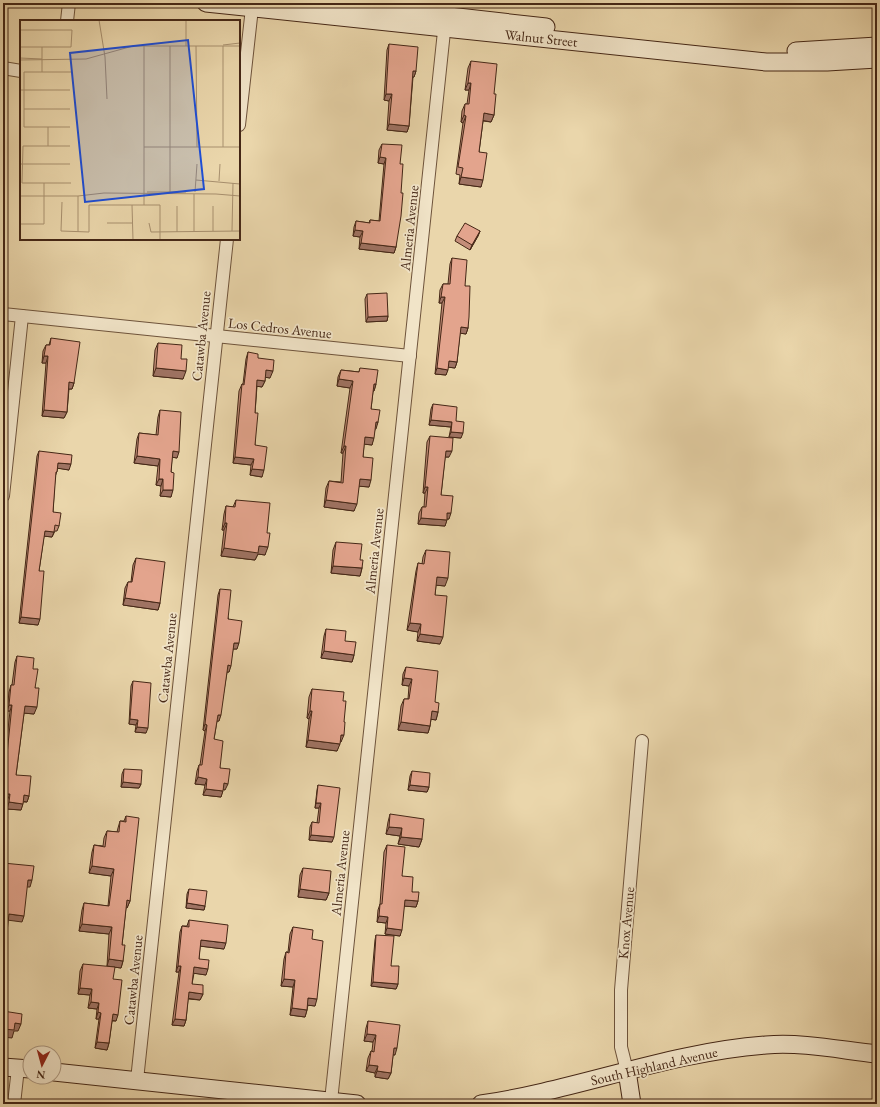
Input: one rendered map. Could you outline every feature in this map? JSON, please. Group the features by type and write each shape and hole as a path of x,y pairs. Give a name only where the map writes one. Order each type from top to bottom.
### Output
{"street":[{"path":"67,20 69,3"},
{"name":"Walnut Street","path":"206,3 252,8 446,16 766,62 827,62 877,59"},
{"name":"Walnut Street","path":"334,3 771,51 800,51 877,46"},
{"path":"240,116 252,8"},
{"name":"Almeria Avenue","path":"331,1101 446,16"},
{"path":"3,68 20,71"},
{"name":"Catawba Avenue","path":"137,1080 227,240"},
{"name":"Los Cedros Avenue","path":"3,314 410,356"},
{"path":"3,496 22,316"},
{"name":"Knox Avenue","path":"632,1104 627,1071 621,1047 621,990 642,741"},
{"name":"South Highland Avenue","path":"481,1104 523,1098 694,1054 766,1045 800,1045 877,1054"},
{"path":"14,1104 17,1068"},
{"path":"62,1073 357,1104"}],"building":[{"path":"389,44 418,47 416,71 413,71 409,126 389,124 392,94 386,94"},
{"path":"471,61 497,64 494,94 496,94 494,115 484,113 479,152 487,153 483,180 461,177 463,168 458,167 466,116 464,115 465,104 469,104 471,83 468,83"},
{"path":"382,144 402,145 400,164 403,164 401,193 403,193 396,247 361,243 363,231 355,230 356,221 370,223 370,220 380,221 386,158 380,157"},
{"path":"465,223 480,231 472,245 457,236"},
{"path":"452,258 467,260 465,286 470,286 469,317 468,328 461,327 457,362 449,361 448,370 437,368 445,297 441,297 443,284 450,284"},
{"path":"387,293 388,316 368,317 367,294"},
{"path":"51,338 80,342 74,383 69,382 67,412 44,410 48,356 44,356 46,345 50,345"},
{"path":"158,343 182,345 181,359 187,359 186,371 156,368"},
{"path":"248,352 258,354 258,358 274,360 273,371 266,370 265,381 257,380 255,413 258,413 255,445 267,447 264,470 252,469 254,459 235,457 242,384 244,385"},
{"path":"360,368 378,370 376,384 374,384 371,409 380,410 378,422 376,422 374,438 365,437 363,457 373,458 371,480 360,479 357,504 326,500 329,481 343,483 346,446 344,446 353,381 339,379 341,370 359,372"},
{"path":"433,404 457,407 456,421 464,422 463,433 451,432 452,422 431,420"},
{"path":"160,410 181,412 179,452 173,451 171,472 174,473 173,490 163,490 163,479 159,479 160,459 137,456 139,433 158,435"},
{"path":"430,436 453,438 452,451 446,451 441,495 453,496 451,513 447,513 447,520 421,518 422,507 426,507 428,487 425,487"},
{"path":"39,451 72,455 71,464 58,463 56,472 53,512 61,513 59,526 55,525 54,532 45,531 39,571 44,571 40,619 21,617"},
{"path":"236,500 270,503 267,533 270,533 268,547 259,546 258,553 224,548 227,523 225,523 226,506 235,507"},
{"path":"336,542 362,544 360,560 363,560 362,568 333,566"},
{"path":"426,550 450,552 448,578 437,577 435,595 447,596 443,637 420,634 421,624 410,623 418,563 424,564"},
{"path":"136,558 165,562 160,603 125,598 128,582 132,582"},
{"path":"220,589 231,590 228,619 242,621 239,643 234,643 231,666 228,665 221,715 218,715 214,739 223,741 220,768 230,769 228,784 224,783 223,791 206,789 207,779 198,777 199,765 202,765 207,725 205,724"},
{"path":"326,629 346,631 345,641 356,642 354,655 324,651"},
{"path":"17,656 34,658 33,669 38,669 35,688 39,688 37,707 25,706 16,775 31,776 29,796 24,795 23,804 9,802 10,794 3,794 12,705 9,705 11,685 14,685"},
{"path":"406,667 438,671 435,702 439,703 438,712 432,711 430,726 401,722 404,699 409,699 412,679 404,678"},
{"path":"133,681 151,683 148,728 137,727 138,720 130,719"},
{"path":"312,689 344,692 343,701 346,701 344,735 341,735 340,744 308,740 312,711 310,711"},
{"path":"124,769 142,770 141,784 123,782"},
{"path":"412,771 430,773 429,787 410,785"},
{"path":"318,785 340,788 334,837 311,835 312,822 319,823 321,803 316,803"},
{"path":"390,814 424,819 422,839 401,837 402,828 389,827"},
{"path":"126,816 139,818 130,901 127,900 122,945 125,945 123,961 109,959 112,927 82,924 84,903 109,906 114,869 92,866 94,845 105,847 107,831 119,832 120,821 126,822"},
{"path":"387,845 405,847 402,876 413,877 412,892 419,892 418,901 405,900 402,930 387,928 388,917 379,916 380,904 382,904"},
{"path":"3,863 34,866 32,880 28,880 24,916 9,914 4,959 3,959"},
{"path":"303,868 331,871 329,893 300,889"},
{"path":"189,889 207,891 205,906 187,903"},
{"path":"189,920 228,925 226,943 201,940 199,959 209,960 208,969 194,967 192,984 203,985 203,994 189,992 186,1020 175,1019 181,966 178,966 182,926 189,927"},
{"path":"293,927 313,930 312,939 323,941 317,999 308,998 307,1010 292,1008 295,980 284,979 286,952 289,953"},
{"path":"376,935 394,936 391,966 399,966 398,984 373,982"},
{"path":"83,964 115,967 113,979 122,980 118,1015 113,1014 109,1043 97,1042 101,1013 98,1012 99,1003 91,1002 92,989 80,988"},
{"path":"3,1011 22,1014 21,1024 15,1023 14,1030 3,1029"},
{"path":"368,1021 400,1025 397,1048 394,1048 391,1073 377,1071 378,1066 369,1065 371,1051 374,1052 376,1035 367,1034"}]}
